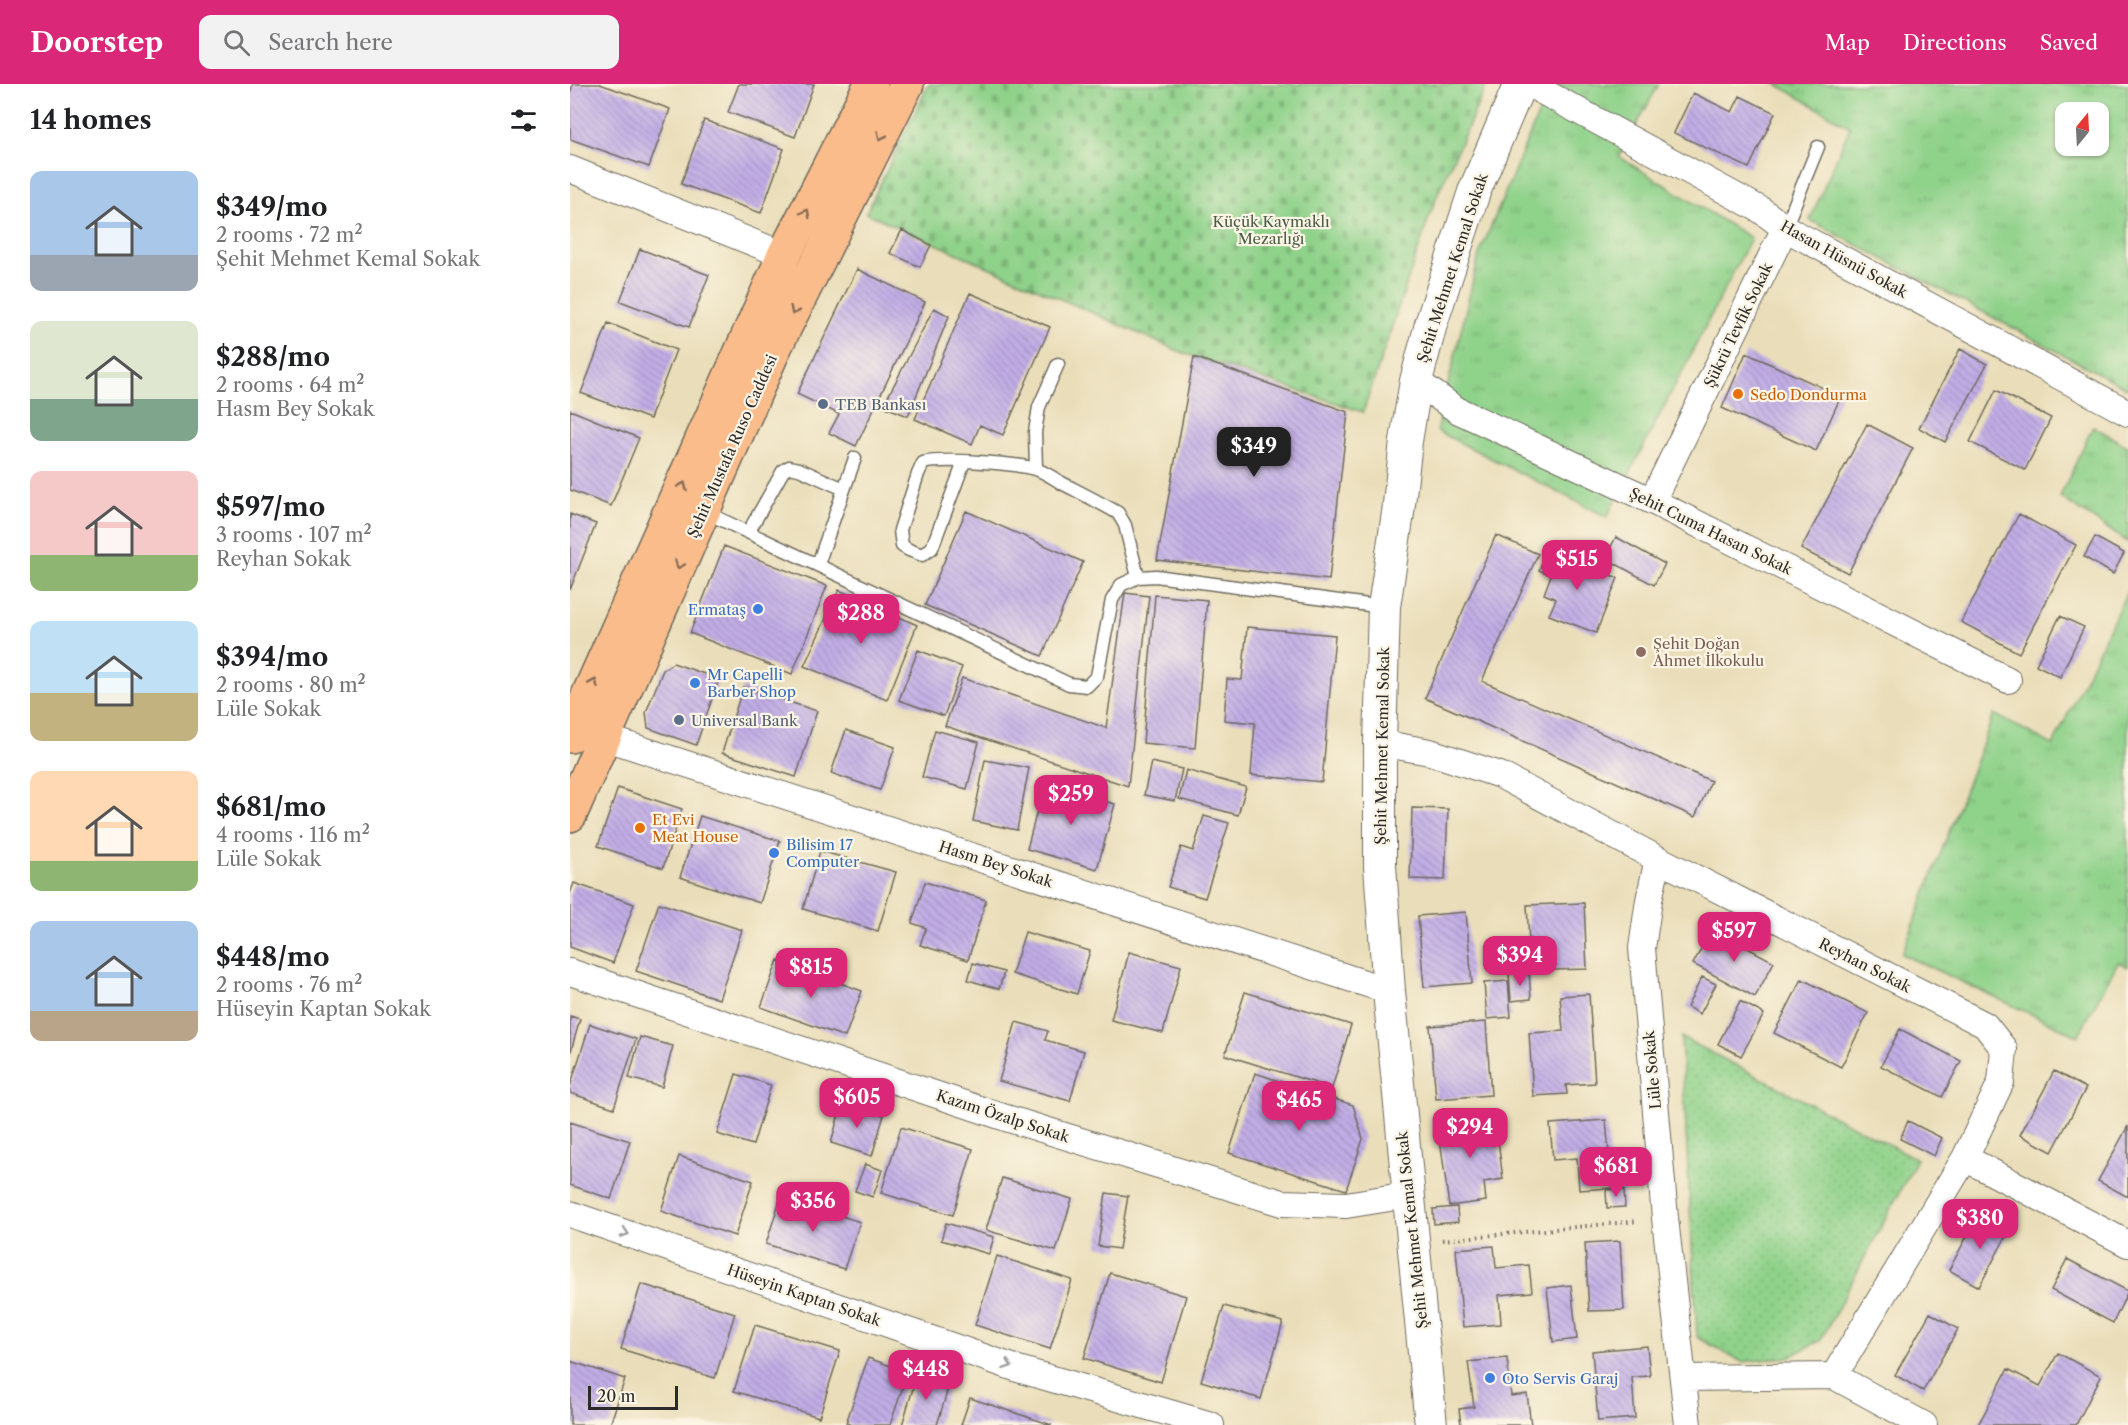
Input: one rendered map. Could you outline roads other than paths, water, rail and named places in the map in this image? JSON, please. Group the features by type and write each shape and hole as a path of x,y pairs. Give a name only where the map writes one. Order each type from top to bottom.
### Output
{"main road":[{"name":"Şehit Mustafa Ruso Caddesi","path":"570,736 684,485 784,255 871,84"},
{"name":"Şehit Mustafa Ruso Caddesi","path":"570,814 776,345 907,84"}],"street":[{"name":"Şehit Mehmet Kemal Sokak","path":"1431,1425 1389,991 1380,866 1380,743 1384,607 1416,381 1431,324 1474,192 1520,84"},
{"name":"Hasan Hüsnü Sokak","path":"1529,84 1761,210 1785,228 2128,413"},
{"path":"570,169 784,255"},
{"name":"Şükrü Tevfik Sokak","path":"1652,501 1785,228"},
{"name":"Şehit Cuma Hasan Sokak","path":"1416,381 1457,410 1652,501 2008,680"},
{"name":"Hasm Bey Sokak","path":"603,737 1389,991"},
{"name":"Reyhan Sokak","path":"1380,743 1430,752 1500,775 1658,859 1984,1025 2004,1049 2001,1082 1965,1158 1834,1376"},
{"name":"Lüle Sokak","path":"1658,859 1642,948 1665,1218 1688,1425"},
{"name":"Kazım Özalp Sokak","path":"570,972 1006,1118 1282,1203 1346,1205 1408,1195"},
{"path":"1965,1158 2128,1244"},
{"name":"Hüseyin Kaptan Sokak","path":"570,1214 1018,1369 1211,1425"},
{"path":"1684,1378 1834,1376 1924,1425"}],"lane":[{"name":"Şükrü Tevfik Sokak","path":"1785,228 1818,147"},
{"path":"1036,469 1035,432 1040,407 1058,364"},
{"path":"818,564 855,458"},
{"path":"964,462 932,548 922,555 902,546 900,530 923,463 964,462 1036,469 1118,513 1125,525 1138,577"},
{"path":"749,531 783,471 789,467 799,469 844,489"},
{"path":"703,511 1069,684 1087,686 1097,676 1112,600 1121,585 1138,577 1156,576 1384,607"}],"place":[{"name":"Sedo Dondurma","path":"1738,394"},
{"name":"TEB Bankası","path":"823,404"},
{"name":"Ermataş","path":"758,609"},
{"name":"Şehit Doğan Ahmet İlkokulu","path":"1641,652"},
{"name":"Mr Capelli Barber Shop","path":"695,683"},
{"name":"Universal Bank","path":"679,720"},
{"name":"Et Evi Meat House","path":"640,828"},
{"name":"Bilisim 17 Computer","path":"774,853"},
{"name":"Oto Servis Garaj","path":"1490,1378"}],"park label":[{"name":"Küçük Kaymaklı Mezarlığı","path":"1271,230"}]}
